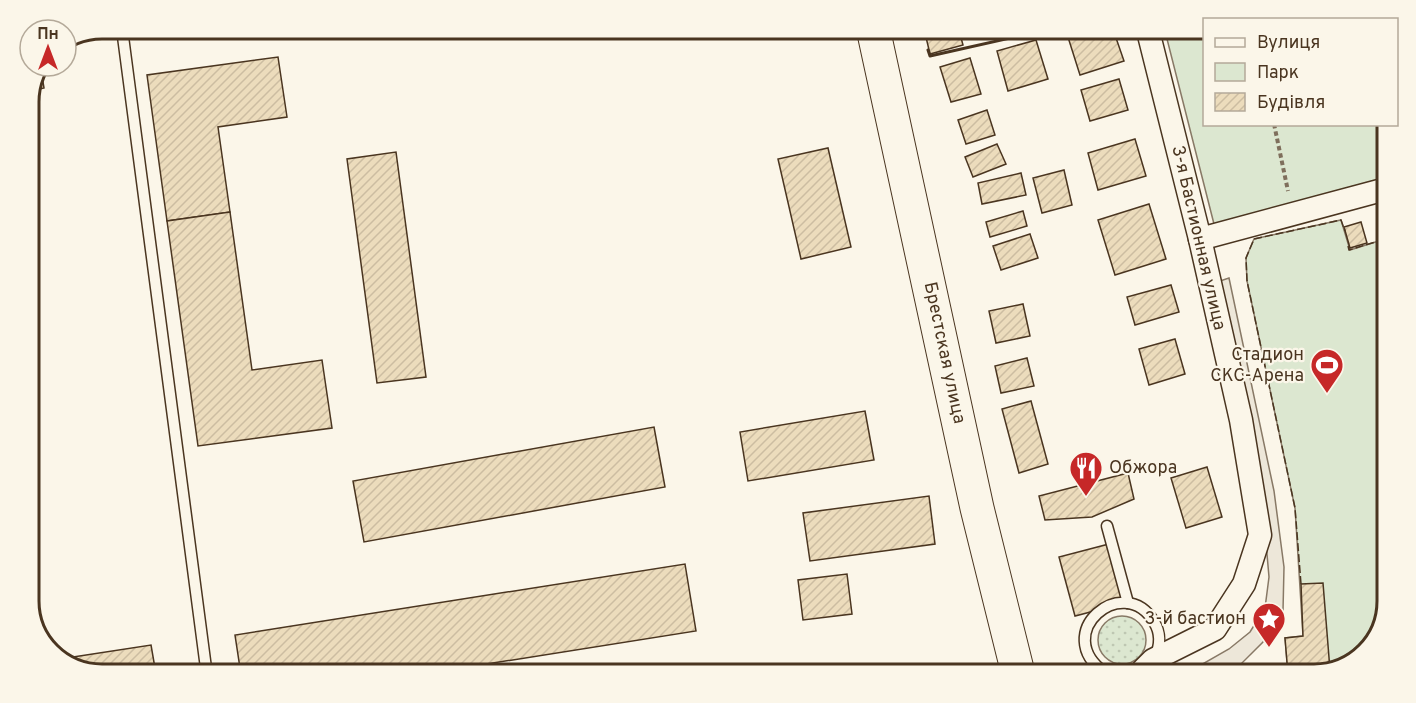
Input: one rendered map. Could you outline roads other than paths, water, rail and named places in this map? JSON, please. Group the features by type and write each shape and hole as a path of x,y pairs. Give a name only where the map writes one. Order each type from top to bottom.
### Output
{"main road":[{"name":"Брестская улица","path":"875,39 977,508 1016,664"}],"street":[{"name":"3-я Бастионная улица","path":"1150,39 1200,239 1241,420 1260,535 1244,585 1215,628 1152,664"},
{"path":"1200,239 1377,191"}],"lane":[{"path":"123,39 205,664"},
{"path":"1107,526 1128,603"},
{"path":"1094,664 1088,656 1084,642 1086,629 1092,617 1102,608 1114,603 1128,603 1139,607 1156,625 1159,637 1158,649 1149,664"}],"place":[{"name":"Стадион СКС-Арена","path":"1327,394"},
{"name":"Обжора","path":"1086,497"},
{"name":"3-й бастион","path":"1269,648"}]}
